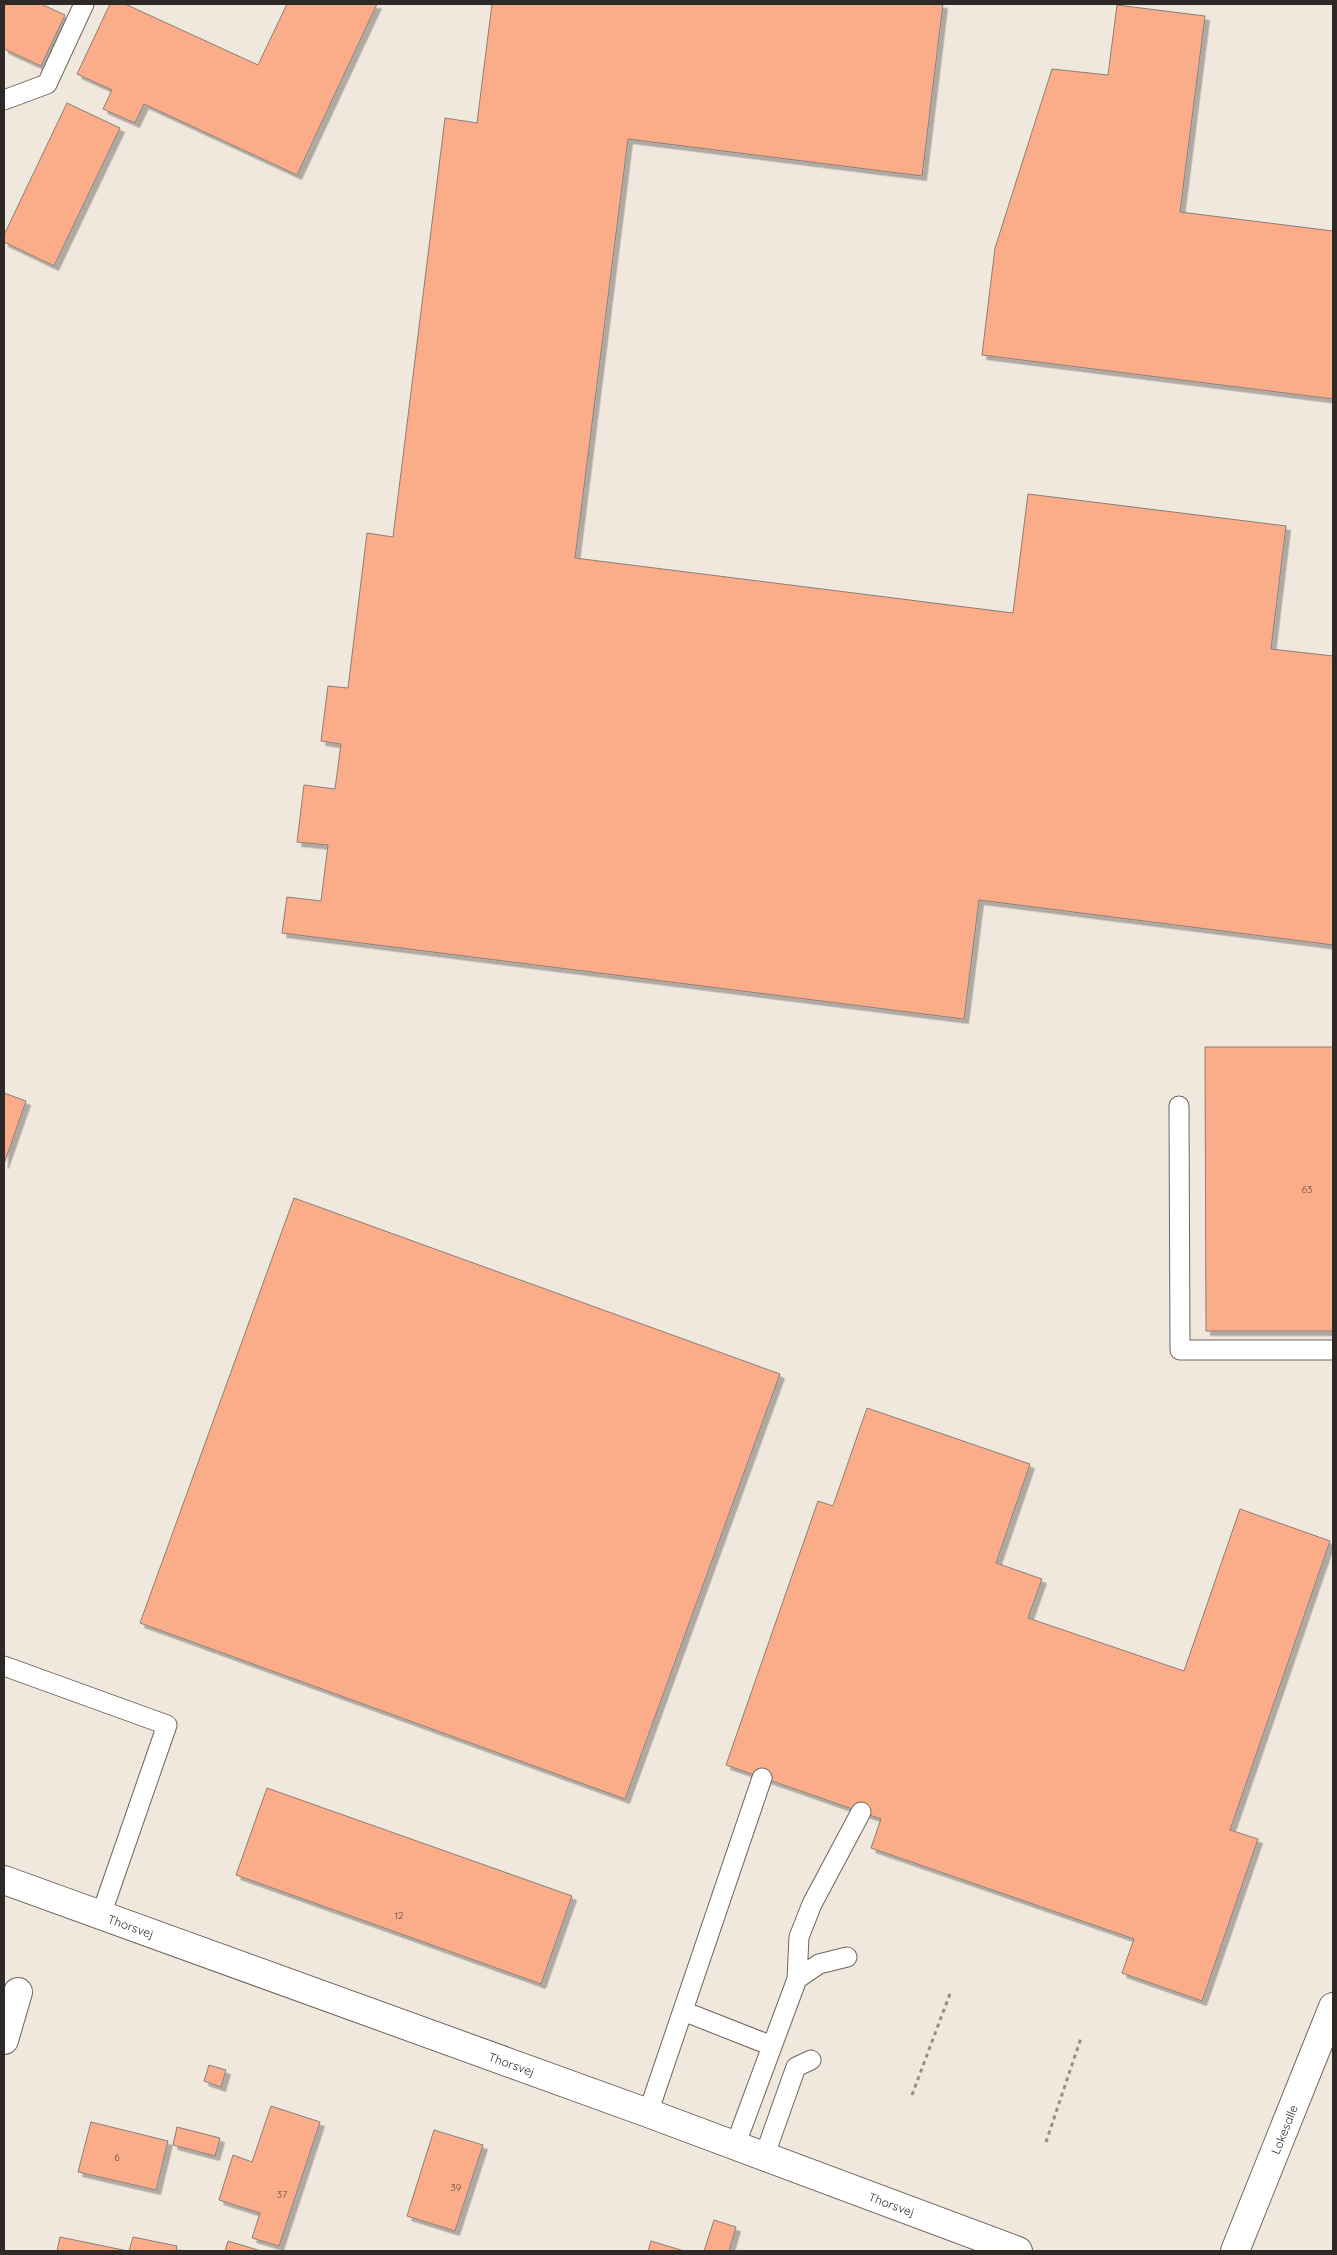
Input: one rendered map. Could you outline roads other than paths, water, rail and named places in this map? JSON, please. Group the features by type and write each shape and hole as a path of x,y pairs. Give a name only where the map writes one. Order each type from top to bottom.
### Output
{"street":[{"name":"Thorsvej","path":"4,1880 648,2114 1018,2251"},
{"path":"4,2040 18,1992"},
{"name":"Lokesalle","path":"1235,2251 1333,2007"}],"lane":[{"path":"4,100 47,84 84,4"},
{"path":"1179,1106 1180,1350 1333,1350"},
{"path":"4,1666 167,1725 101,1915"},
{"path":"648,2114 762,1778"},
{"path":"735,2146 797,1979 799,1938 802,1929 812,1904 861,1812"},
{"path":"797,1979 819,1964 847,1957"},
{"path":"683,2011 772,2046"},
{"path":"764,2157 796,2067 811,2060"}]}
